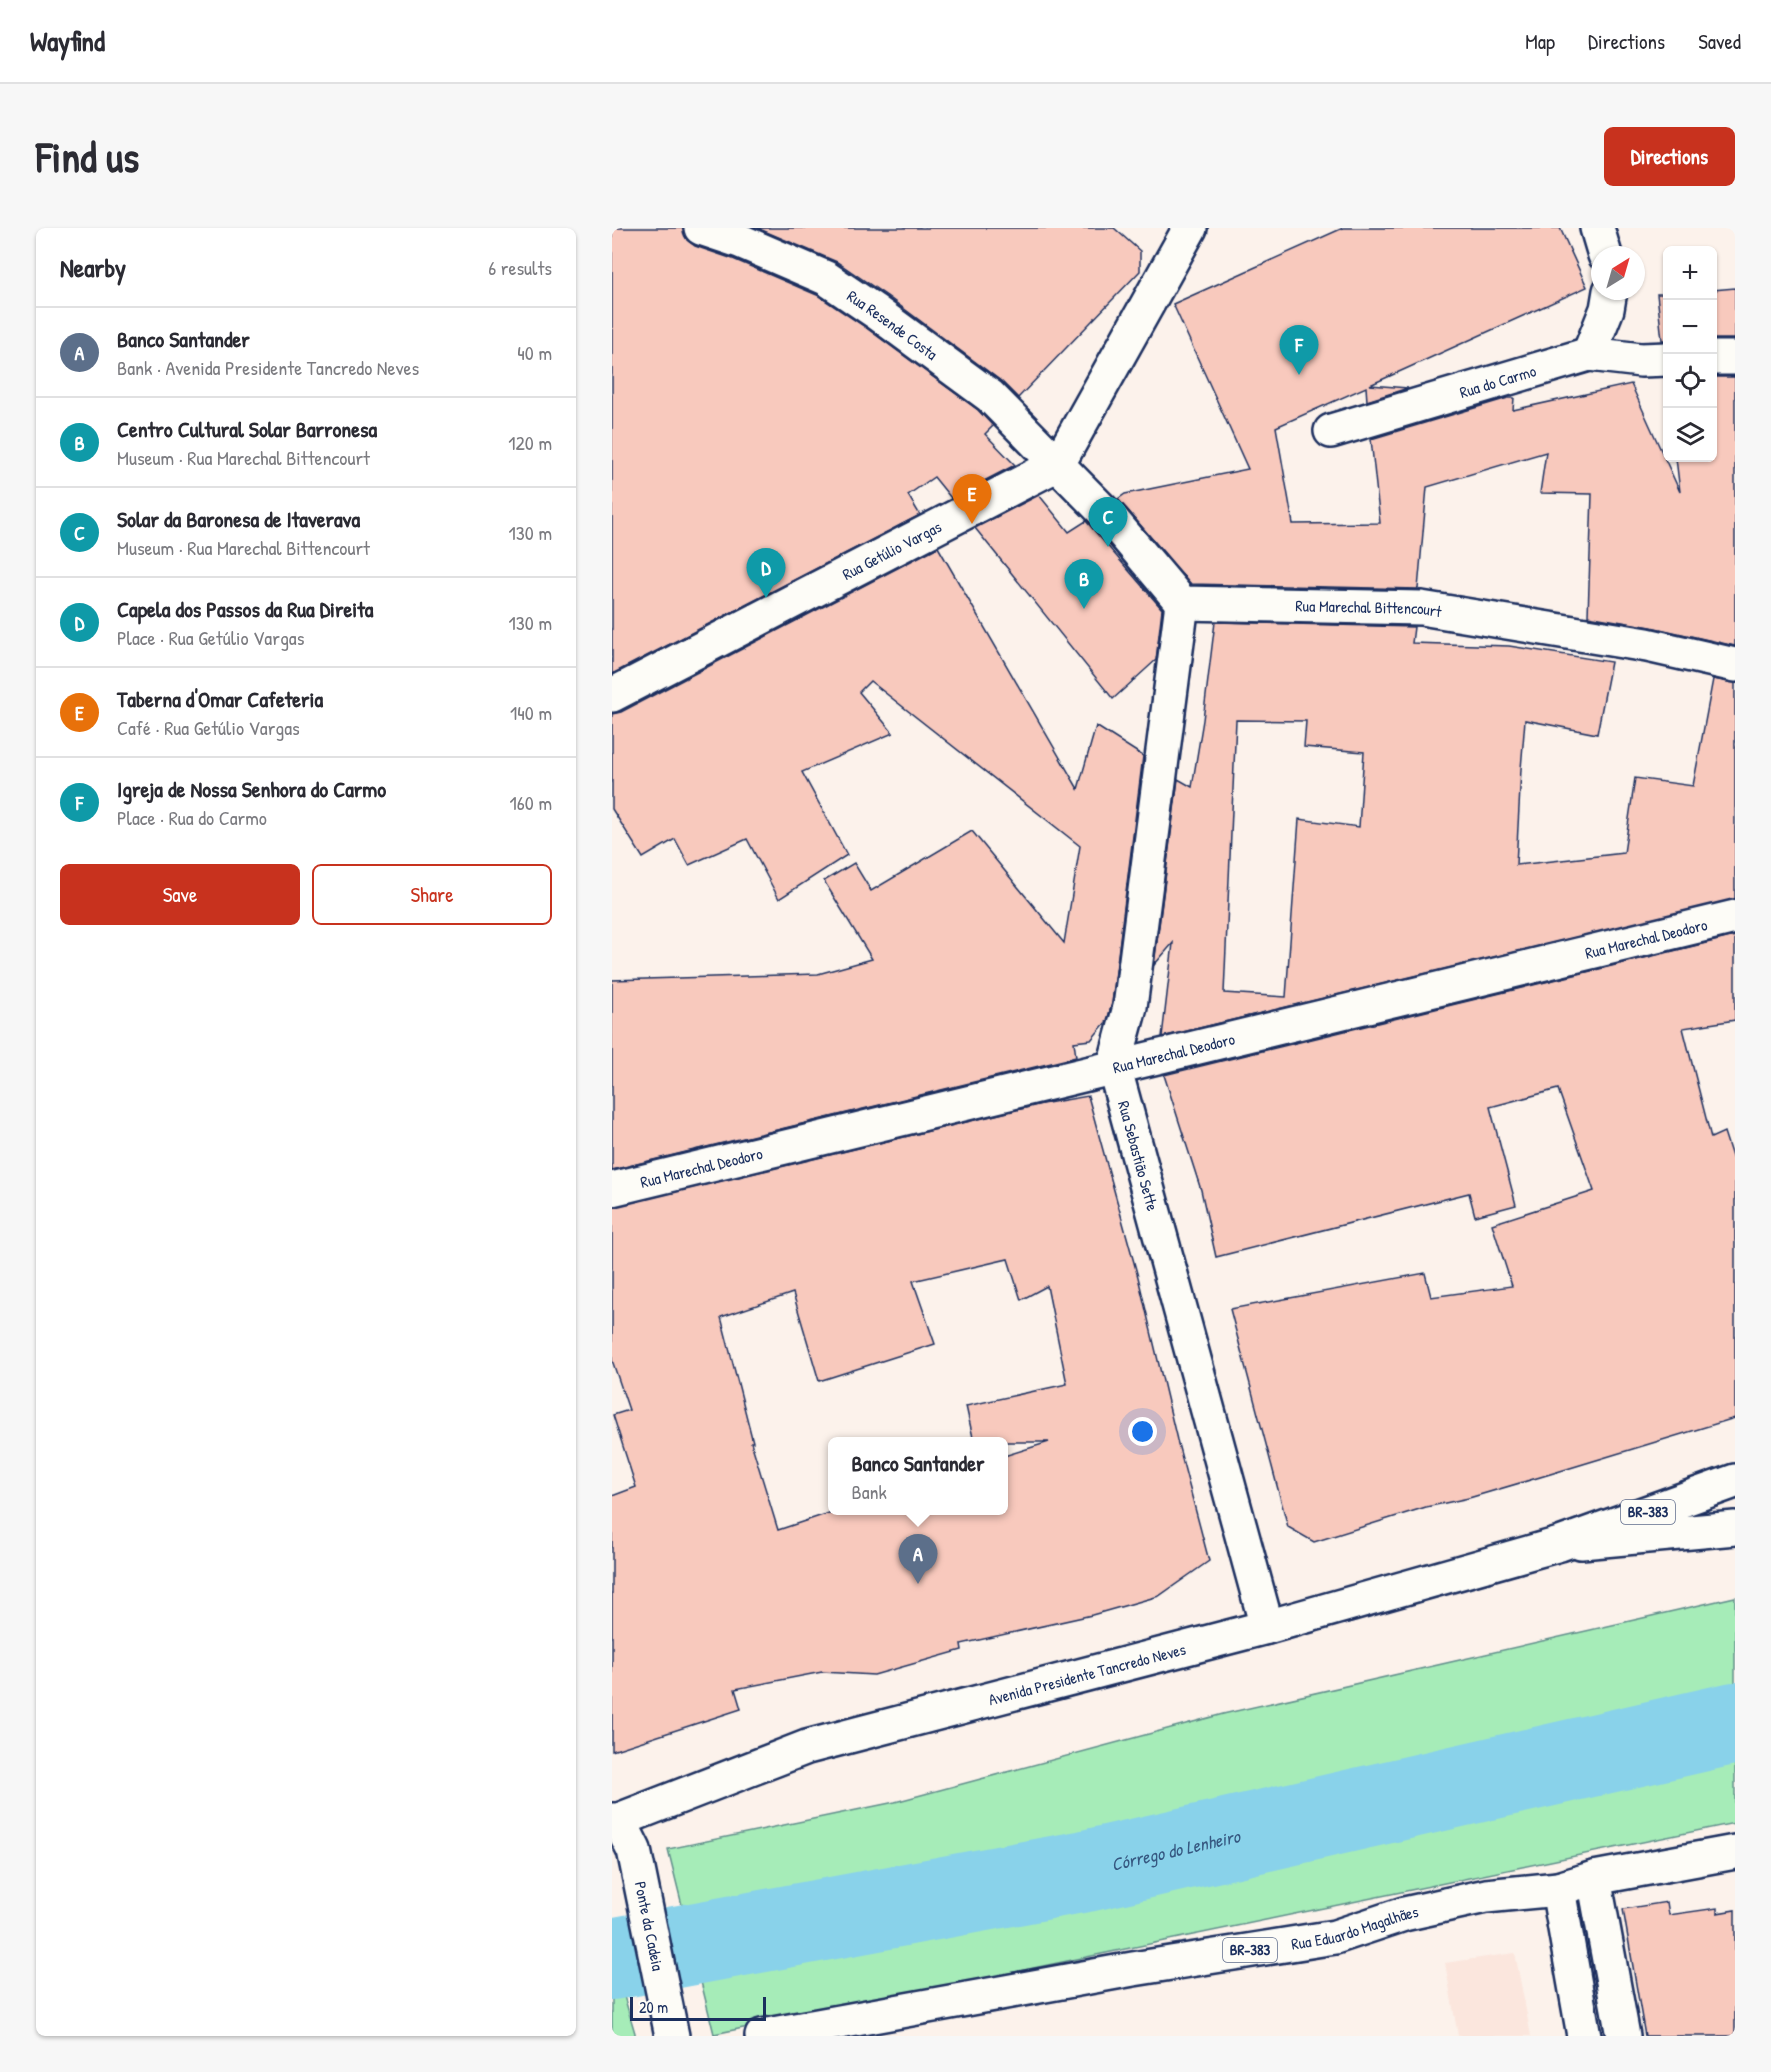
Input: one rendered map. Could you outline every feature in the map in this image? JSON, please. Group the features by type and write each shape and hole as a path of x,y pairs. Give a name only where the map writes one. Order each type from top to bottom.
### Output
{"main road":[{"name":"Rua Resende Costa","path":"701,228 740,241 826,278 990,396 1058,464"},
{"path":"1597,228 1602,246"},
{"path":"1114,1066 1130,1007 1182,603 1113,521 1058,464 1189,230"},
{"path":"1589,354 1608,300"},
{"name":"Rua do Carmo","path":"1331,431 1589,354 1641,360 1663,359"},
{"path":"1717,358 1735,358"},
{"name":"Rua Getúlio Vargas","path":"612,695 1058,464"},
{"name":"Rua Marechal Bittencourt","path":"1182,603 1421,608 1647,645 1735,665"},
{"name":"Rua Marechal Deodoro","path":"612,1189 1114,1066 1735,918"},
{"name":"Rua Sebastião Sette","path":"1114,1066 1267,1627"},
{"name":"Avenida Presidente Tancredo Neves","path":"614,1815 807,1747 1267,1627 1560,1544 1735,1481"},
{"name":"Avenida Presidente Tancredo Neves","path":"1560,1544 1735,1528"},
{"name":"Ponte da Cadeia","path":"614,1815 634,1850 670,2024"},
{"name":"Rua Eduardo Magalhães","path":"762,2036 1133,1969 1335,1937 1404,1914 1486,1896 1558,1889 1594,1878 1735,1852"},
{"path":"1594,1878 1623,2036"},
{"path":"1558,1889 1584,2036"}],"shaded area":[{"path":"1515,1953 1531,2036 1458,2036 1445,1963"}],"green space":[{"path":"1735,1597 1735,1823 714,2034 668,1849 895,1802 1223,1714"},
{"path":"612,1956 635,2033 635,2036 612,2036"}],"building":[{"path":"612,228 683,228 687,240 695,246 733,259 817,295 865,327 978,410 993,426 985,434 1015,465 951,498 934,477 908,495 920,515 612,674"},
{"path":"757,228 1114,228 1140,251 1140,271 1018,398 1001,381 887,296 837,262"},
{"path":"1343,228 1560,228 1587,287 1370,385 1408,388 1367,401 1366,387 1276,427 1293,524 1380,523 1371,439 1508,398 1514,398 1513,410 1631,384 1663,455 1663,462 1666,462 1680,492 1676,462 1717,462 1717,377 1735,377 1735,646 1651,627 1588,616 1592,494 1540,493 1546,452 1427,487 1418,589 1191,584 1118,499 1125,494 1248,469 1173,304"},
{"path":"1735,288 1735,339 1717,339 1717,290"},
{"path":"1657,294 1663,294 1662,340"},
{"path":"1039,495 1069,532 1086,521 1162,609 1156,660 1113,699 975,528"},
{"path":"938,547 1078,789 1096,726 1143,756 1112,1003 1107,1021 1091,1040 1074,1042 1076,1057 612,1170 612,980 818,974 872,959 824,881 854,863 871,891 972,831 1064,943 1080,846 870,681 859,692 893,733 802,772 847,855 779,899 747,839 689,865 675,839 643,858 612,809 612,714 621,712"},
{"path":"1215,622 1414,627 1412,643 1509,646 1611,662 1597,734 1525,720 1516,865 1624,853 1635,778 1693,786 1713,679 1735,683 1735,899 1162,1037 1173,943 1154,965 1178,779 1192,787","holes":["1236,720 1306,721 1304,747 1364,752 1359,827 1299,819 1286,997 1224,993"]},
{"path":"1735,936 1735,1020 1683,1028 1711,1138 1724,1132 1735,1166 1735,1418 1469,1498 1426,1507 1314,1542 1288,1527 1230,1309 1425,1273 1431,1297 1512,1286 1492,1224 1594,1191 1558,1089 1490,1107 1516,1205 1475,1216 1469,1193 1216,1257 1201,1190 1164,1075"},
{"path":"1088,1096 1138,1277 1209,1561 1159,1596 1092,1615 961,1644 962,1650 874,1675 822,1672 735,1689 741,1709 612,1751 612,1496 636,1487 613,1415 629,1410 612,1360 612,1207 1042,1104","holes":["1008,1259 1021,1300 1047,1286 1067,1384 966,1406 973,1437 1008,1437 1008,1442 1049,1442 1008,1455 1008,1515 828,1513 778,1530 751,1442 753,1442 721,1317 793,1293 819,1381 935,1344 913,1281"]},
{"path":"1667,1902 1669,1915 1717,1908 1717,1913 1735,1910 1735,2036 1645,2036 1623,1909"}],"waterway":[{"name":"Córrego do Lenheiro","path":"612,1959 1086,1871 1735,1723"}],"place":[{"name":"Igreja de Nossa Senhora do Carmo","path":"1299,375"},
{"name":"Taberna d'Omar Cafeteria","path":"972,524"},
{"name":"Solar da Baronesa de Itaverava","path":"1108,547"},
{"name":"Capela dos Passos da Rua Direita","path":"766,598"},
{"name":"Centro Cultural Solar Barronesa","path":"1084,609"},
{"name":"Banco Santander","path":"918,1584"}]}
